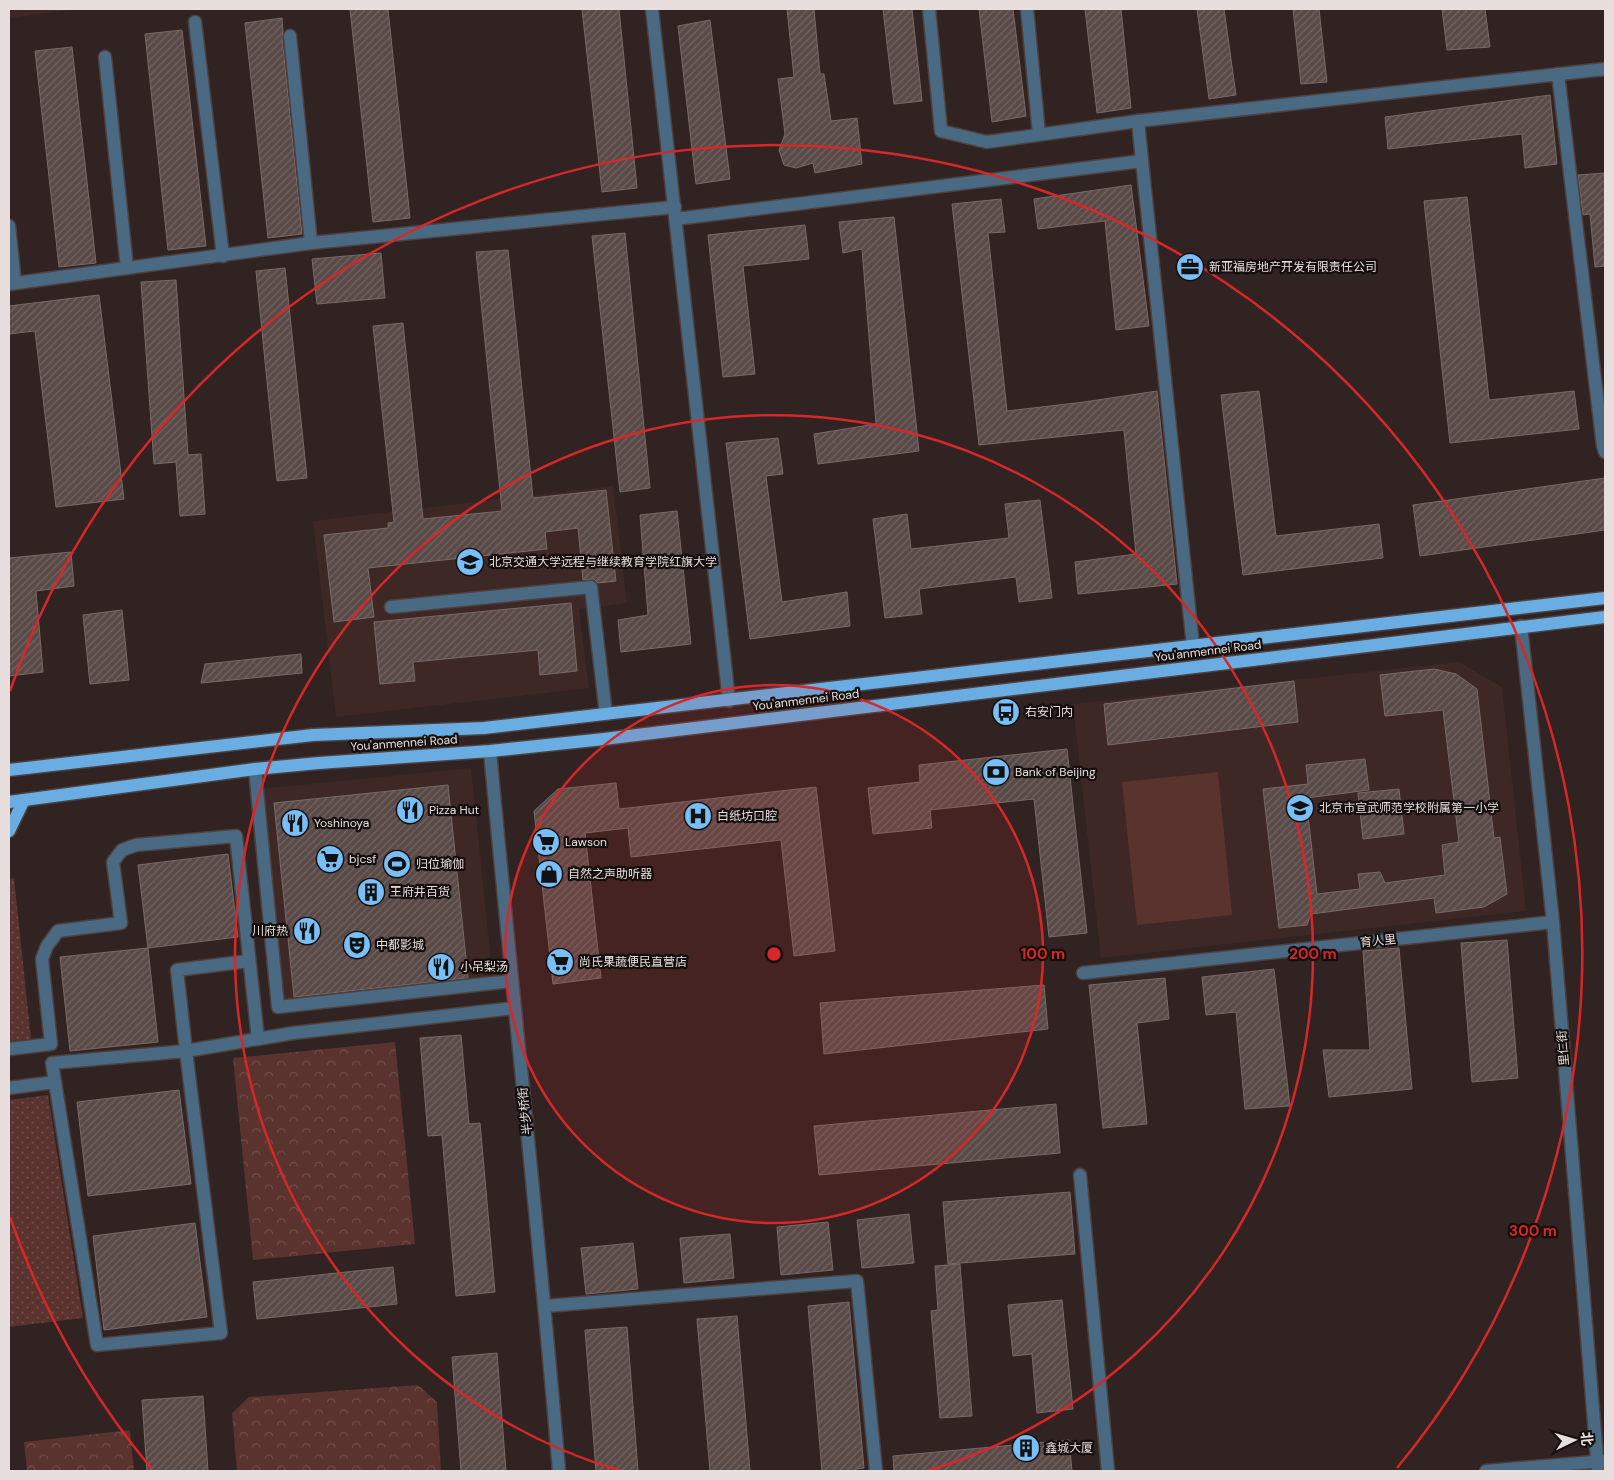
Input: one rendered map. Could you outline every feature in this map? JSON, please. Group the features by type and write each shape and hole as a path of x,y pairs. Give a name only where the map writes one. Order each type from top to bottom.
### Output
{"main road":[{"name":"You'anmennei Road","path":"9,770 313,735 484,728 1605,598"},
{"name":"You'anmennei Road","path":"9,802 255,769 490,751 604,739 1605,616"},
{"path":"9,831 24,800"}],"street":[{"path":"652,9 729,701"},
{"path":"929,9 941,131 987,142 1138,122 1605,69"},
{"path":"1027,9 1039,134"},
{"path":"195,22 223,256"},
{"path":"290,36 311,243"},
{"path":"105,57 127,268"},
{"path":"1558,74 1605,452"},
{"path":"1138,122 1193,646"},
{"path":"9,226 12,284 311,243 675,213 1142,161"},
{"path":"391,607 591,587 606,714"},
{"name":"里仁街","path":"1521,626 1553,922 1600,1465"},
{"name":"半步桥街","path":"490,751 511,982 545,1306 559,1471"},
{"path":"255,769 278,1007 511,982"},
{"path":"249,961 177,970 221,1333 97,1345 52,1062 42,959 46,946 58,931 121,923 113,862 122,850 136,845 236,836 258,1039"},
{"name":"育人里","path":"1083,973 1553,922"},
{"path":"52,1062 186,1051 293,1033 514,1008"},
{"path":"9,1049 51,1044"},
{"path":"9,1088 55,1082"},
{"path":"1080,1176 1108,1471"},
{"path":"545,1306 857,1281 876,1471"},
{"path":"1486,1471 1600,1465"}],"shaded area":[{"path":"9,9 79,9 9,18"},
{"name":"北京交通大学远程与继续教育学院红旗大学","path":"613,486 627,603 579,609 589,688 336,717 313,521"},
{"name":"北京市宣武师范学校附属第一小学","path":"1459,662 1502,687 1526,911 1101,958 1073,704"},
{"name":"王府井百货","path":"471,768 494,991 272,1014 249,790"}],"green space":[{"path":"1218,772 1232,915 1137,925 1122,782"},
{"path":"14,878 31,1039 9,1041 9,879"},
{"path":"395,1042 415,1244 253,1260 233,1058"},
{"path":"48,1095 83,1318 9,1327 9,1100"},
{"path":"418,1385 437,1402 441,1471 237,1471 232,1413 249,1397"},
{"path":"130,1430 134,1471 27,1471 24,1442"}],"building":[{"path":"350,9 388,9 410,218 373,222"},
{"path":"582,9 619,9 637,188 602,192"},
{"path":"787,9 814,9 820,74 824,74 831,121 857,118 862,164 815,173 813,163 796,168 784,165 779,150 785,134 778,79 794,77"},
{"path":"883,9 912,9 922,101 894,104"},
{"path":"979,9 1013,9 1026,116 992,122"},
{"path":"1085,9 1121,9 1131,108 1097,113"},
{"path":"1197,9 1224,9 1236,95 1209,99"},
{"path":"1293,9 1319,9 1327,82 1301,84"},
{"path":"1442,9 1485,9 1490,47 1447,50"},
{"path":"282,18 282,37 302,234 268,238 245,23"},
{"path":"710,20 730,179 696,184 678,26"},
{"path":"182,30 206,246 168,250 145,34"},
{"path":"72,47 96,263 59,267 35,51"},
{"path":"1550,95 1557,164 1525,168 1522,134 1388,149 1385,117"},
{"path":"1605,173 1605,266 1595,267 1590,214 1583,215 1578,175"},
{"path":"1131,185 1149,326 1116,330 1105,221 1038,229 1034,199"},
{"path":"1467,197 1489,400 1574,391 1579,429 1450,443 1424,201"},
{"path":"1001,199 1005,232 988,233 1007,411 1157,391 1177,584 1078,594 1075,562 1136,554 1124,430 979,445 952,204"},
{"path":"894,217 919,451 818,464 814,434 876,424 862,249 843,253 839,222"},
{"path":"805,225 809,259 743,266 755,374 723,377 708,235"},
{"path":"625,233 650,488 620,492 592,236"},
{"path":"508,250 533,498 606,490 616,581 598,583 594,579 583,580 578,528 545,532 547,549 368,568 374,617 334,622 324,535 388,528 388,523 394,522 373,326 403,323 423,519 502,511 476,252"},
{"path":"381,253 385,298 317,304 312,259"},
{"path":"285,268 307,478 277,481 256,271"},
{"path":"176,280 188,455 201,454 205,514 180,516 176,462 154,464 141,282"},
{"path":"99,295 124,499 56,507 35,331 9,334 9,306"},
{"path":"1259,391 1276,536 1379,524 1383,558 1243,575 1221,395"},
{"path":"778,438 783,474 766,476 782,602 847,592 850,626 750,639 726,443"},
{"path":"1605,478 1605,530 1420,556 1413,505"},
{"path":"1040,500 1052,598 1019,602 1016,577 919,589 922,614 885,618 873,519 907,514 911,549 1009,538 1005,504"},
{"path":"677,511 691,644 621,652 618,620 648,615 640,515"},
{"path":"71,552 74,586 36,591 43,672 9,676 9,558"},
{"path":"571,603 577,671 540,675 538,650 413,662 415,681 380,684 374,622"},
{"path":"122,610 129,680 90,684 83,615"},
{"path":"301,654 302,673 201,683 205,664"},
{"path":"1434,669 1456,674 1477,689 1494,838 1500,837 1507,894 1484,907 1436,913 1434,898 1311,914 1307,925 1279,928 1263,789 1308,784 1306,765 1365,759 1369,790 1306,798 1317,894 1360,889 1358,874 1380,872 1385,883 1445,875 1442,845 1459,842 1443,710 1385,716 1380,675"},
{"path":"1294,681 1298,722 1108,745 1104,704"},
{"path":"1067,749 1087,933 1049,937 1034,799 930,810 932,828 873,834 868,788 920,782 919,765"},
{"path":"616,783 619,809 816,787 835,951 794,956 781,840 631,857 628,828 585,833 601,978 553,984 534,811 558,789"},
{"name":"王府井百货","path":"448,785 468,978 294,997 274,803"},
{"path":"1399,789 1404,834 1363,839 1358,793"},
{"path":"228,854 238,937 148,948 138,865"},
{"path":"1507,940 1518,1078 1472,1082 1461,943"},
{"path":"148,948 158,1042 70,1051 60,957"},
{"path":"1399,948 1412,1089 1329,1097 1323,1050 1370,1050 1363,951"},
{"path":"1274,969 1290,1106 1245,1109 1236,1012 1206,1015 1202,977"},
{"path":"1165,978 1169,1019 1137,1023 1147,1124 1103,1128 1089,985"},
{"path":"1044,985 1048,1029 824,1054 820,1003"},
{"path":"461,1035 469,1124 480,1123 495,1292 456,1296 442,1135 428,1136 420,1038"},
{"path":"179,1090 191,1184 88,1196 77,1102"},
{"path":"1056,1104 1060,1153 819,1175 814,1126"},
{"path":"1070,1192 1075,1254 948,1264 943,1202"},
{"path":"909,1214 914,1263 862,1268 857,1220"},
{"path":"828,1222 833,1270 781,1275 777,1227"},
{"path":"195,1223 207,1317 104,1330 93,1236"},
{"path":"730,1234 734,1278 684,1283 680,1238"},
{"path":"633,1243 638,1289 586,1294 581,1248"},
{"path":"960,1264 972,1416 940,1418 931,1311 938,1310 935,1266"},
{"path":"393,1267 397,1304 257,1319 253,1282"},
{"path":"1062,1300 1073,1409 1037,1413 1032,1354 1013,1356 1008,1305"},
{"path":"849,1302 864,1468 856,1469 856,1471 822,1471 808,1306"},
{"path":"737,1316 750,1471 710,1471 697,1319"},
{"path":"627,1327 638,1471 596,1471 585,1330"},
{"path":"497,1353 506,1471 461,1471 452,1357"},
{"path":"203,1396 208,1471 147,1471 142,1400"},
{"name":"鑫城大厦","path":"1069,1440 1072,1471 894,1471 893,1456"}],"place":[{"name":"新亚福房地产开发有限责任公司","path":"1190,267"},
{"name":"北京交通大学远程与继续教育学院红旗大学","path":"470,562"},
{"name":"右安门内","path":"1006,712"},
{"name":"Bank of Beijing","path":"996,772"},
{"name":"北京市宣武师范学校附属第一小学","path":"1300,808"},
{"name":"Pizza Hut","path":"410,810"},
{"name":"白纸坊口腔","path":"698,816"},
{"name":"Yoshinoya","path":"295,823"},
{"name":"Lawson","path":"546,842"},
{"name":"bjcsf","path":"330,859"},
{"name":"归位瑜伽","path":"397,864"},
{"name":"自然之声助听器","path":"549,874"},
{"name":"王府井百货","path":"371,892"},
{"name":"川府热","path":"307,931"},
{"name":"中都影城","path":"357,945"},
{"name":"尚氏果蔬便民直营店","path":"560,962"},
{"name":"小吊梨汤","path":"441,967"},
{"name":"鑫城大厦","path":"1026,1448"}]}
